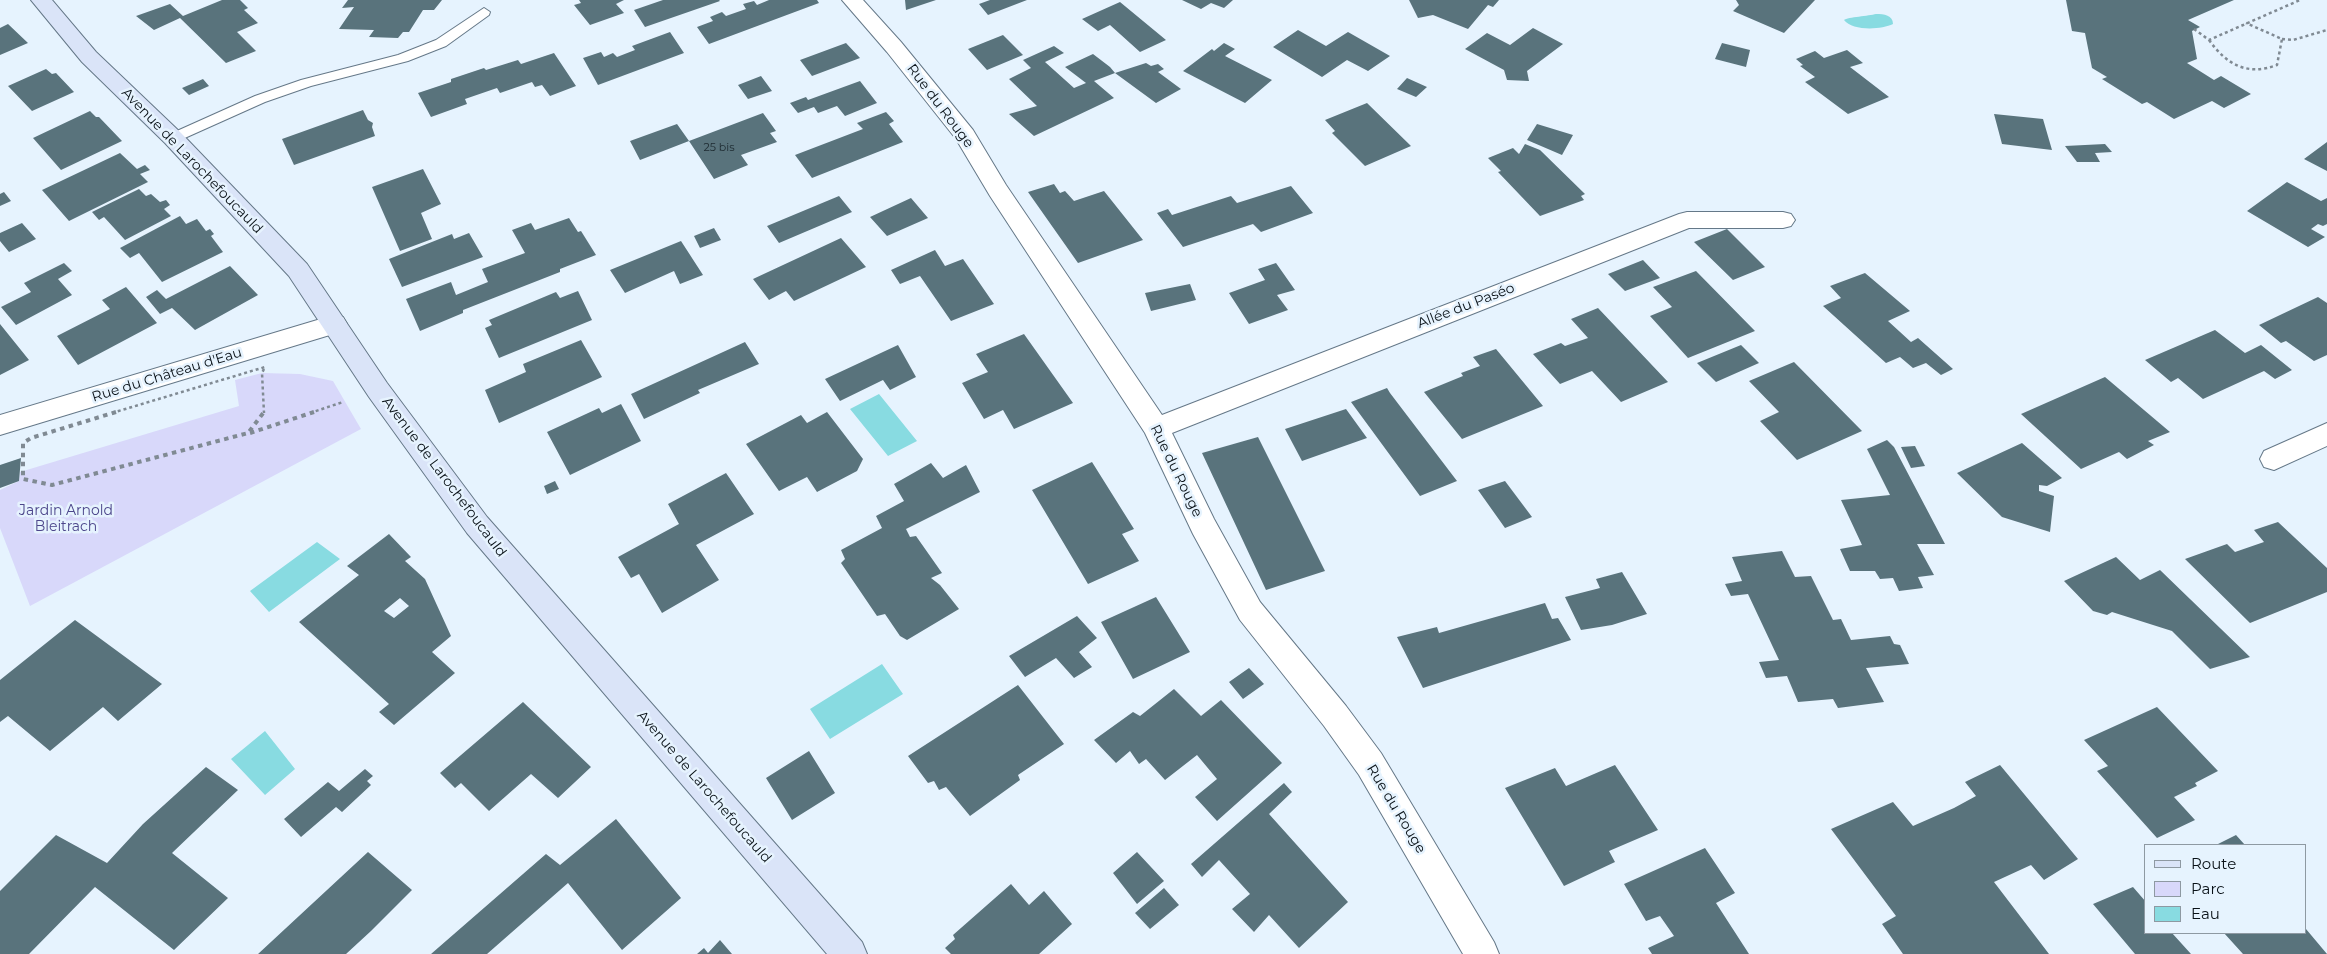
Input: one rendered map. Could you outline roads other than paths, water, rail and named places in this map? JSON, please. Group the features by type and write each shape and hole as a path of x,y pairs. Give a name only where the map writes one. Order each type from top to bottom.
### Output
{"main road":[{"name":"Avenue de Larochefoucauld","path":"41,0 89,57 173,138 298,270 378,390 477,525 850,954"}],"street":[{"name":"Rue du Rouge","path":"852,0 894,47 965,136 998,190 1156,428 1202,526 1250,611 1335,716 1370,764 1482,954"},
{"name":"Allée du Paséo","path":"1156,428 1687,220 1783,220"},
{"name":"Rue du Château d'Eau","path":"0,425 334,324"},
{"path":"2274,459 2327,434"}],"lane":[{"path":"173,138 260,99 306,83 403,58 441,43 484,12"}],"water":[{"path":"1876,14 1890,17 1893,24 1881,27 1860,28 1848,24 1844,20 1850,18"},
{"path":"879,394 917,441 888,456 850,409"},
{"path":"317,542 340,559 269,612 250,591"},
{"path":"882,664 903,694 830,739 810,709"},
{"path":"265,731 295,769 265,795 231,759"}],"park label":[{"name":"Jardin Arnold Bleitrach","path":"66,520"}]}
